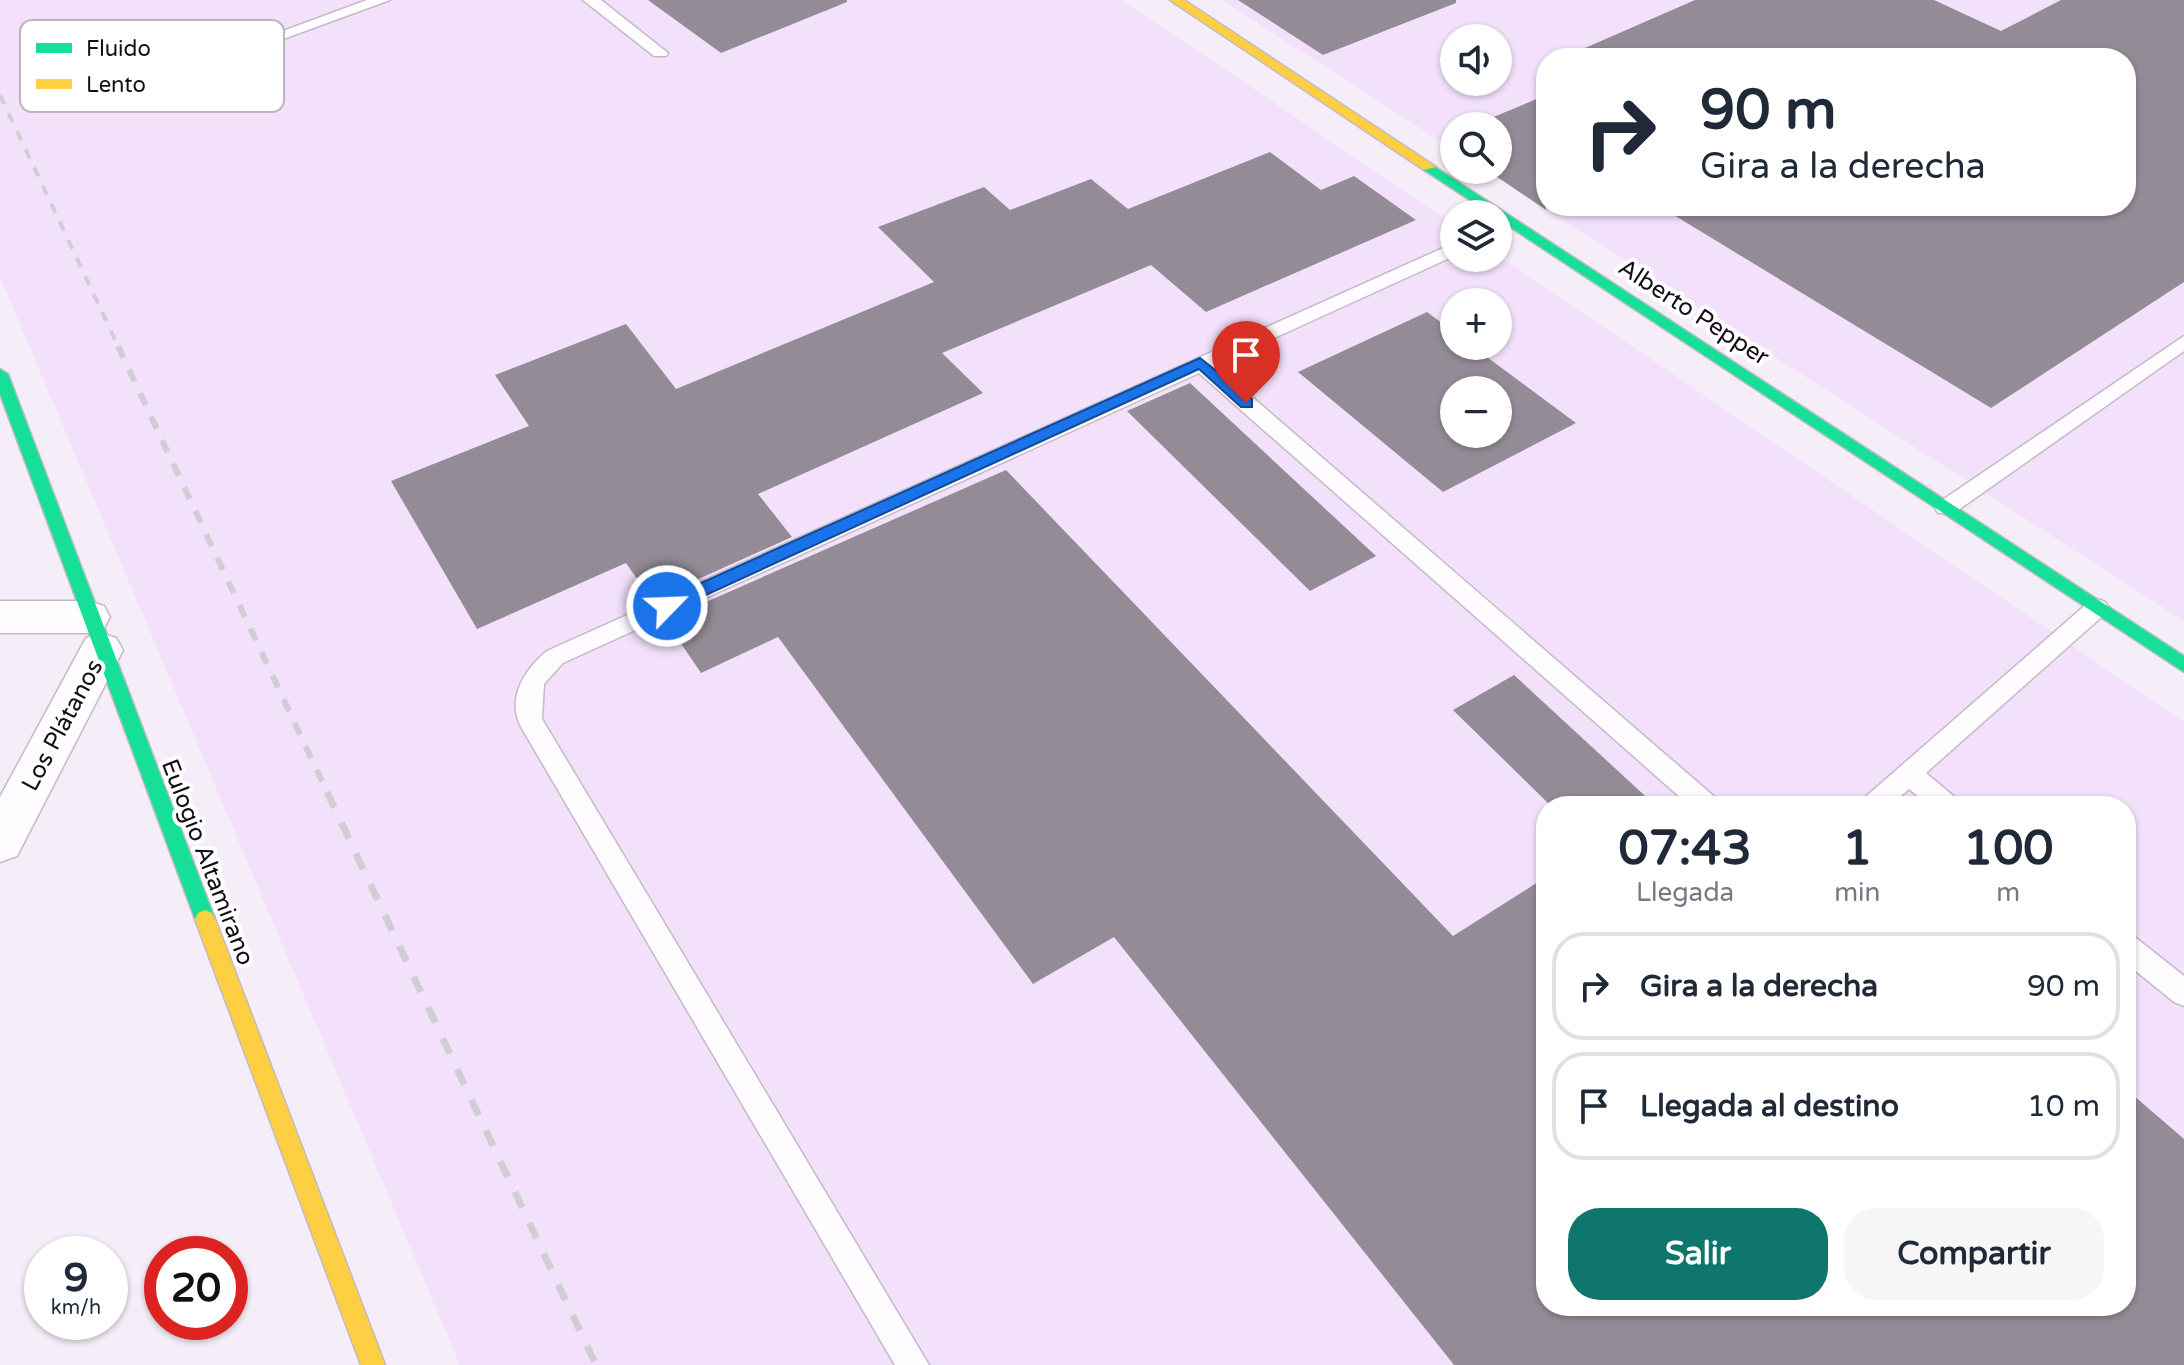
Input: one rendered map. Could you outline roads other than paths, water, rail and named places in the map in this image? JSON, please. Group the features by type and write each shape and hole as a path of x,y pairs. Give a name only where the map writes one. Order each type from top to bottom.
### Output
{"street":[{"name":"Alberto Pepper","path":"1176,0 1469,200"},
{"name":"Alberto Pepper","path":"1512,229 2184,665"},
{"name":"Eulogio Altamirano","path":"0,374 373,1365"},
{"path":"0,617 95,633"},
{"name":"Los Plátanos","path":"0,842 95,633"}],"lane":[{"path":"284,34 382,0"},
{"path":"591,0 660,53"},
{"path":"913,1365 530,720 528,699 534,675 555,657 1440,255"},
{"path":"1946,508 2184,342"},
{"path":"1200,363 1697,796"},
{"path":"1884,796 2097,608"},
{"path":"1910,775 1936,796"},
{"path":"2136,955 2184,993"}],"railway":[{"path":"0,95 119,348"},
{"path":"118,346 328,794"},
{"path":"327,792 596,1365"}]}
